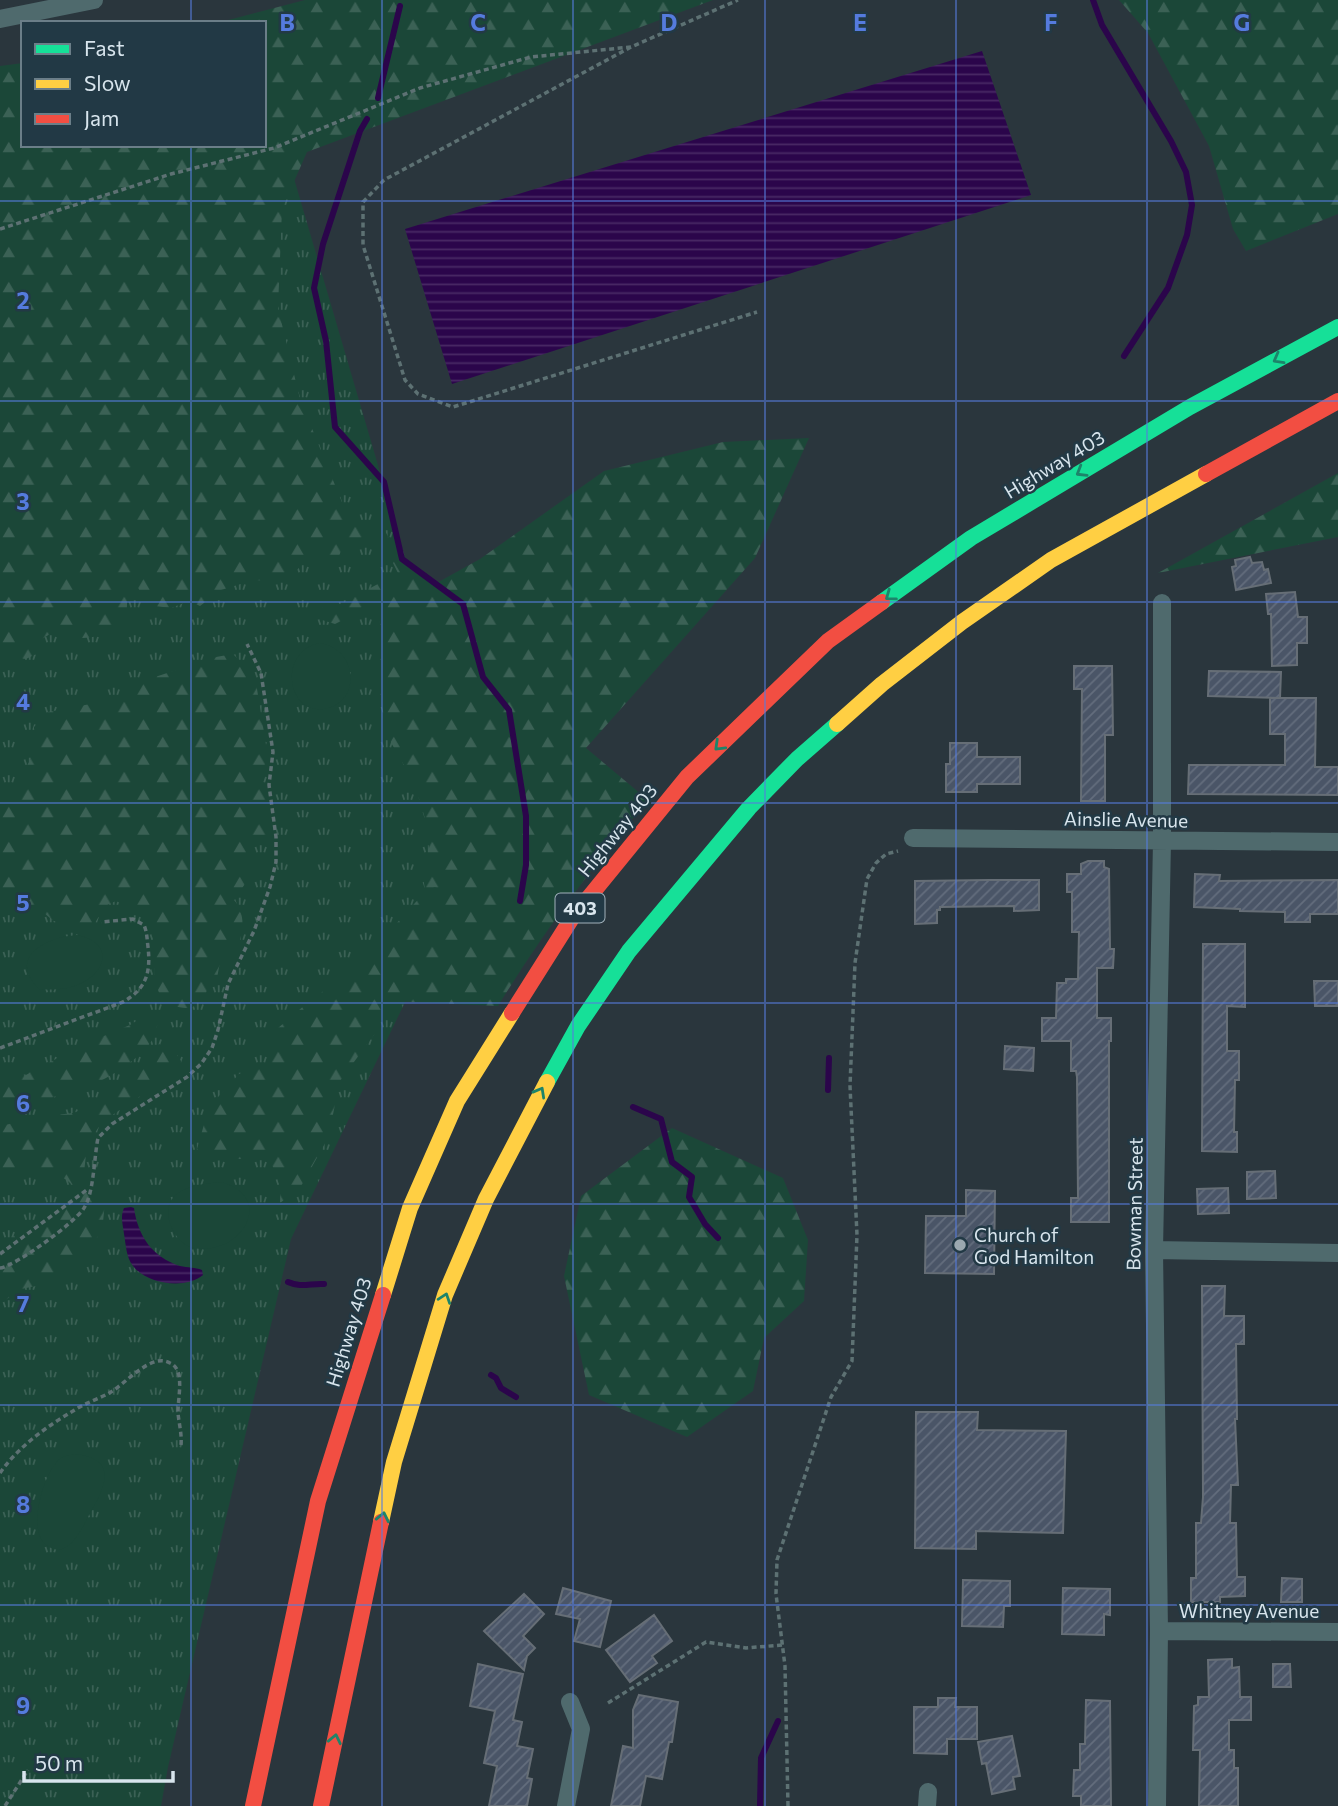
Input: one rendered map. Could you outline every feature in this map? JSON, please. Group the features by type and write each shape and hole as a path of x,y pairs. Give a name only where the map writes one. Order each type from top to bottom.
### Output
{"highway":[{"name":"Highway 403","path":"253,1806 318,1501 410,1208 457,1101 572,918 687,777 828,641 971,537 1190,407 1338,327"},
{"path":"321,1806 394,1462 445,1295 486,1199 530,1111 578,1026 629,951 749,808 797,759 881,684 962,622 1051,560 1338,401"}],"street":[{"path":"0,19 94,0"},
{"name":"Bowman Street","path":"1157,1806 1159,1631 1154,1250 1162,841 1162,603"},
{"name":"Ainslie Avenue","path":"913,838 1338,842"},
{"path":"1154,1250 1338,1253"},
{"name":"Whitney Avenue","path":"1159,1631 1338,1632"},
{"path":"566,1806 581,1730 570,1702"}],"path":[{"path":"738,0 631,47 384,180 363,202 363,245 405,380 418,394 453,407 757,313"},
{"path":"0,229 171,174 274,148 420,88 531,57 631,47"},
{"path":"0,1268 12,1265 85,1208 98,1138 112,1124 187,1077 201,1064 212,1048 228,984 254,930 276,862 276,837 269,785 273,752 261,673 247,643"},
{"path":"788,1806 785,1666 776,1594 777,1560 831,1396 852,1362 857,1235 850,1086 855,963 867,878 876,863 886,854 898,850"},
{"path":"0,1048 123,1002 134,996 142,987 150,964 144,925 133,919 101,922"},
{"path":"0,1254 90,1188"},
{"path":"0,1473 8,1461 72,1411 113,1391 129,1377 157,1360 173,1365 179,1375 178,1416 182,1432 181,1445"},
{"path":"608,1703 706,1642 746,1648 782,1645"},
{"path":"5,1806 28,1770"}],"green space":[{"path":"305,0 713,0 307,152 282,209 278,308 300,399 350,522 384,529 402,563 433,585 480,559 604,471 723,442 809,438 755,558 586,748 648,800 569,900 498,1006 390,1001 376,1032 340,1081 328,1138 300,1188 280,1203 278,1178 266,1157 209,1161 197,1149 209,1107 239,1074 266,1063 272,1057 268,1048 278,1028 312,999 354,970 425,892 437,887 425,889 422,872 429,853 428,828 414,783 389,739 380,697 380,623 374,603 346,613 343,620 335,624 322,620 322,608 343,603 398,573 382,541 363,537 342,548 338,559 331,562 311,555 295,572 267,581 254,580 221,590 200,606 189,601 171,608 147,605 132,576 125,582 126,611 117,627 90,638 50,634 37,642 36,654 26,659 19,658 12,648 6,662 0,664 0,66 21,63 21,147 266,147 266,21 225,21"},
{"path":"1119,0 1338,0 1338,214 1246,251 1233,229 1209,146 1148,33"},
{"path":"281,134 486,834 291,1239 161,1806 0,1806 0,227 258,147 266,147 266,144"},
{"path":"1338,473 1338,537 1158,573"},
{"path":"319,643 334,648 345,659 349,666 350,682 347,694 337,704 314,709 304,704 296,695 292,671 305,649"},
{"path":"233,654 249,670 257,689 267,751 263,782 271,835 252,846 251,875 234,900 242,915 243,924 240,941 232,957 227,964 220,962 217,978 210,981 206,993 192,1008 179,1007 169,1003 158,990 151,920 143,914 116,901 105,906 92,928 83,928 55,922 37,905 0,909 0,806 20,806 18,782 34,753 34,727 48,712 101,702 126,693 155,677"},
{"path":"77,935 97,944 102,958 100,966 87,980 72,987 39,989 30,977 27,967 29,958 44,944"},
{"path":"152,1011 157,1021 152,1041 124,1067 101,1080 65,1092 17,1115 0,1119 0,1079 24,1076 82,1045 130,1025"},
{"path":"159,1044 177,1055 181,1061 180,1069 102,1122 87,1145 83,1182 87,1185 84,1191 100,1191 105,1202 102,1232 56,1282 21,1289 0,1304 0,1246 75,1191 63,1177 41,1171 27,1174 0,1193 0,1126 73,1113 106,1101 118,1092 123,1080 155,1052"},
{"path":"672,1128 783,1178 808,1240 804,1301 764,1338 753,1391 687,1437 589,1395 564,1276 581,1196"},
{"path":"219,1182 232,1186 247,1199 250,1212 247,1223 234,1239 227,1243 209,1248 190,1247 179,1239 171,1227 168,1214 171,1201 186,1189"},
{"path":"76,1454 90,1457 99,1463 104,1469 105,1477 99,1496 82,1529 72,1542 59,1550 44,1543 39,1535 40,1499 55,1464 63,1457"}],"shaded area":[{"path":"982,51 1031,195 452,384 405,229"},
{"path":"124,1208 134,1208 143,1236 154,1251 180,1266 202,1270 203,1275 186,1282 166,1283 139,1272 129,1259 123,1224"}],"building":[{"path":"1250,557 1252,563 1262,562 1264,570 1268,569 1271,583 1236,590 1232,567 1236,566 1235,560"},
{"path":"1295,592 1298,617 1307,617 1307,643 1297,643 1297,665 1272,666 1271,614 1268,614 1266,594"},
{"path":"1074,666 1112,666 1113,735 1105,735 1105,801 1081,801 1082,689 1074,689"},
{"path":"1209,671 1281,672 1280,698 1208,696"},
{"path":"1270,698 1316,698 1315,767 1338,767 1338,795 1188,794 1189,765 1285,765 1285,734 1270,734"},
{"path":"950,743 977,743 977,757 1020,757 1020,784 977,784 977,792 946,792 946,764 950,764"},
{"path":"1104,861 1104,867 1109,869 1110,949 1114,949 1113,968 1097,968 1097,1018 1111,1018 1109,1222 1071,1222 1071,1198 1078,1198 1077,1077 1076,1071 1071,1071 1071,1041 1042,1041 1042,1018 1056,1018 1057,983 1066,983 1066,979 1078,979 1079,932 1072,932 1072,892 1067,892 1067,874 1081,874 1081,864"},
{"path":"1195,874 1220,875 1219,881 1338,880 1338,914 1310,914 1310,922 1285,922 1285,912 1194,907"},
{"path":"1039,880 1039,910 1014,911 1014,906 940,907 940,910 937,910 937,923 915,924 915,881"},
{"path":"1203,944 1245,944 1245,1007 1227,1006 1227,1051 1239,1051 1239,1080 1235,1080 1234,1132 1237,1132 1237,1152 1202,1151"},
{"path":"1314,981 1338,981 1338,1006 1315,1006"},
{"path":"1005,1046 1034,1048 1033,1071 1004,1069"},
{"path":"1275,1171 1276,1198 1247,1199 1247,1172"},
{"path":"1228,1188 1229,1213 1198,1214 1197,1189"},
{"name":"Church of God Hamilton","path":"966,1190 995,1191 994,1274 925,1273 926,1216 966,1216"},
{"path":"1202,1286 1225,1286 1224,1316 1244,1316 1244,1344 1236,1344 1238,1485 1231,1485 1230,1523 1236,1523 1237,1577 1245,1577 1245,1596 1220,1597 1220,1602 1191,1602 1191,1578 1196,1578 1196,1523 1201,1523 1203,1497"},
{"path":"916,1412 978,1412 977,1430 1066,1431 1063,1533 976,1531 976,1549 915,1548"},
{"path":"1282,1578 1302,1579 1302,1602 1281,1602"},
{"path":"963,1580 1010,1581 1010,1606 1004,1606 1003,1627 962,1626"},
{"path":"563,1588 611,1601 600,1647 574,1641 580,1619 556,1614"},
{"path":"1063,1588 1110,1589 1110,1615 1104,1614 1104,1635 1062,1634"},
{"path":"524,1594 544,1614 523,1636 535,1648 527,1656 524,1670 484,1631"},
{"path":"654,1615 672,1641 652,1656 657,1663 630,1682 606,1650"},
{"path":"1232,1659 1232,1668 1239,1667 1240,1697 1251,1697 1251,1720 1229,1720 1229,1750 1234,1750 1234,1768 1238,1768 1238,1806 1199,1806 1200,1750 1193,1750 1194,1706 1198,1705 1198,1697 1209,1697 1208,1660"},
{"path":"478,1664 523,1674 513,1720 522,1722 517,1746 533,1749 527,1778 532,1779 527,1806 489,1806 497,1766 484,1763 495,1711 470,1706"},
{"path":"1273,1664 1290,1664 1291,1687 1273,1687"},
{"path":"639,1695 678,1702 672,1742 669,1742 662,1779 646,1776 640,1806 611,1806 623,1746 633,1748 633,1710"},
{"path":"938,1698 956,1698 955,1707 977,1707 977,1739 947,1739 947,1754 914,1753 914,1707 938,1707"},
{"path":"1086,1700 1110,1701 1111,1806 1081,1806 1081,1796 1073,1796 1074,1770 1080,1770 1080,1744 1085,1744"},
{"path":"1012,1736 1020,1776 1013,1777 1015,1789 992,1794 986,1763 982,1764 978,1742"}],"waterway":[{"path":"1093,0 1102,25 1171,141 1186,172 1192,205 1187,235 1168,288 1124,356"},
{"path":"378,98 400,6"},
{"path":"367,119 360,131 323,244 314,288 326,341 335,427 384,482 402,559 463,604 483,677 509,710 526,816 526,865 520,901"},
{"path":"828,1090 829,1058"},
{"path":"633,1107 661,1119 672,1162 692,1177 689,1197 705,1224 718,1238"},
{"path":"288,1282 302,1285 324,1284"},
{"path":"491,1375 496,1378 501,1388 516,1397"},
{"path":"760,1806 761,1758 778,1721"}],"traffic: fast":[{"path":"882,602 971,538 1190,407 1338,327"},
{"path":"547,1082 578,1026 629,951 749,808 797,759 837,724"}],"traffic: slow":[{"path":"837,724 882,684 962,622 1051,560 1206,474"},
{"path":"383,1295 410,1208 457,1101 512,1013"},
{"path":"381,1522 394,1462 445,1295 486,1199 547,1082"}],"traffic: jam":[{"path":"1206,474 1338,401"},
{"path":"512,1013 572,918 687,777 828,641 882,602"},
{"path":"253,1806 318,1501 383,1295"},
{"path":"321,1806 381,1522"}],"place":[{"name":"Church of God Hamilton","path":"960,1245"}]}
